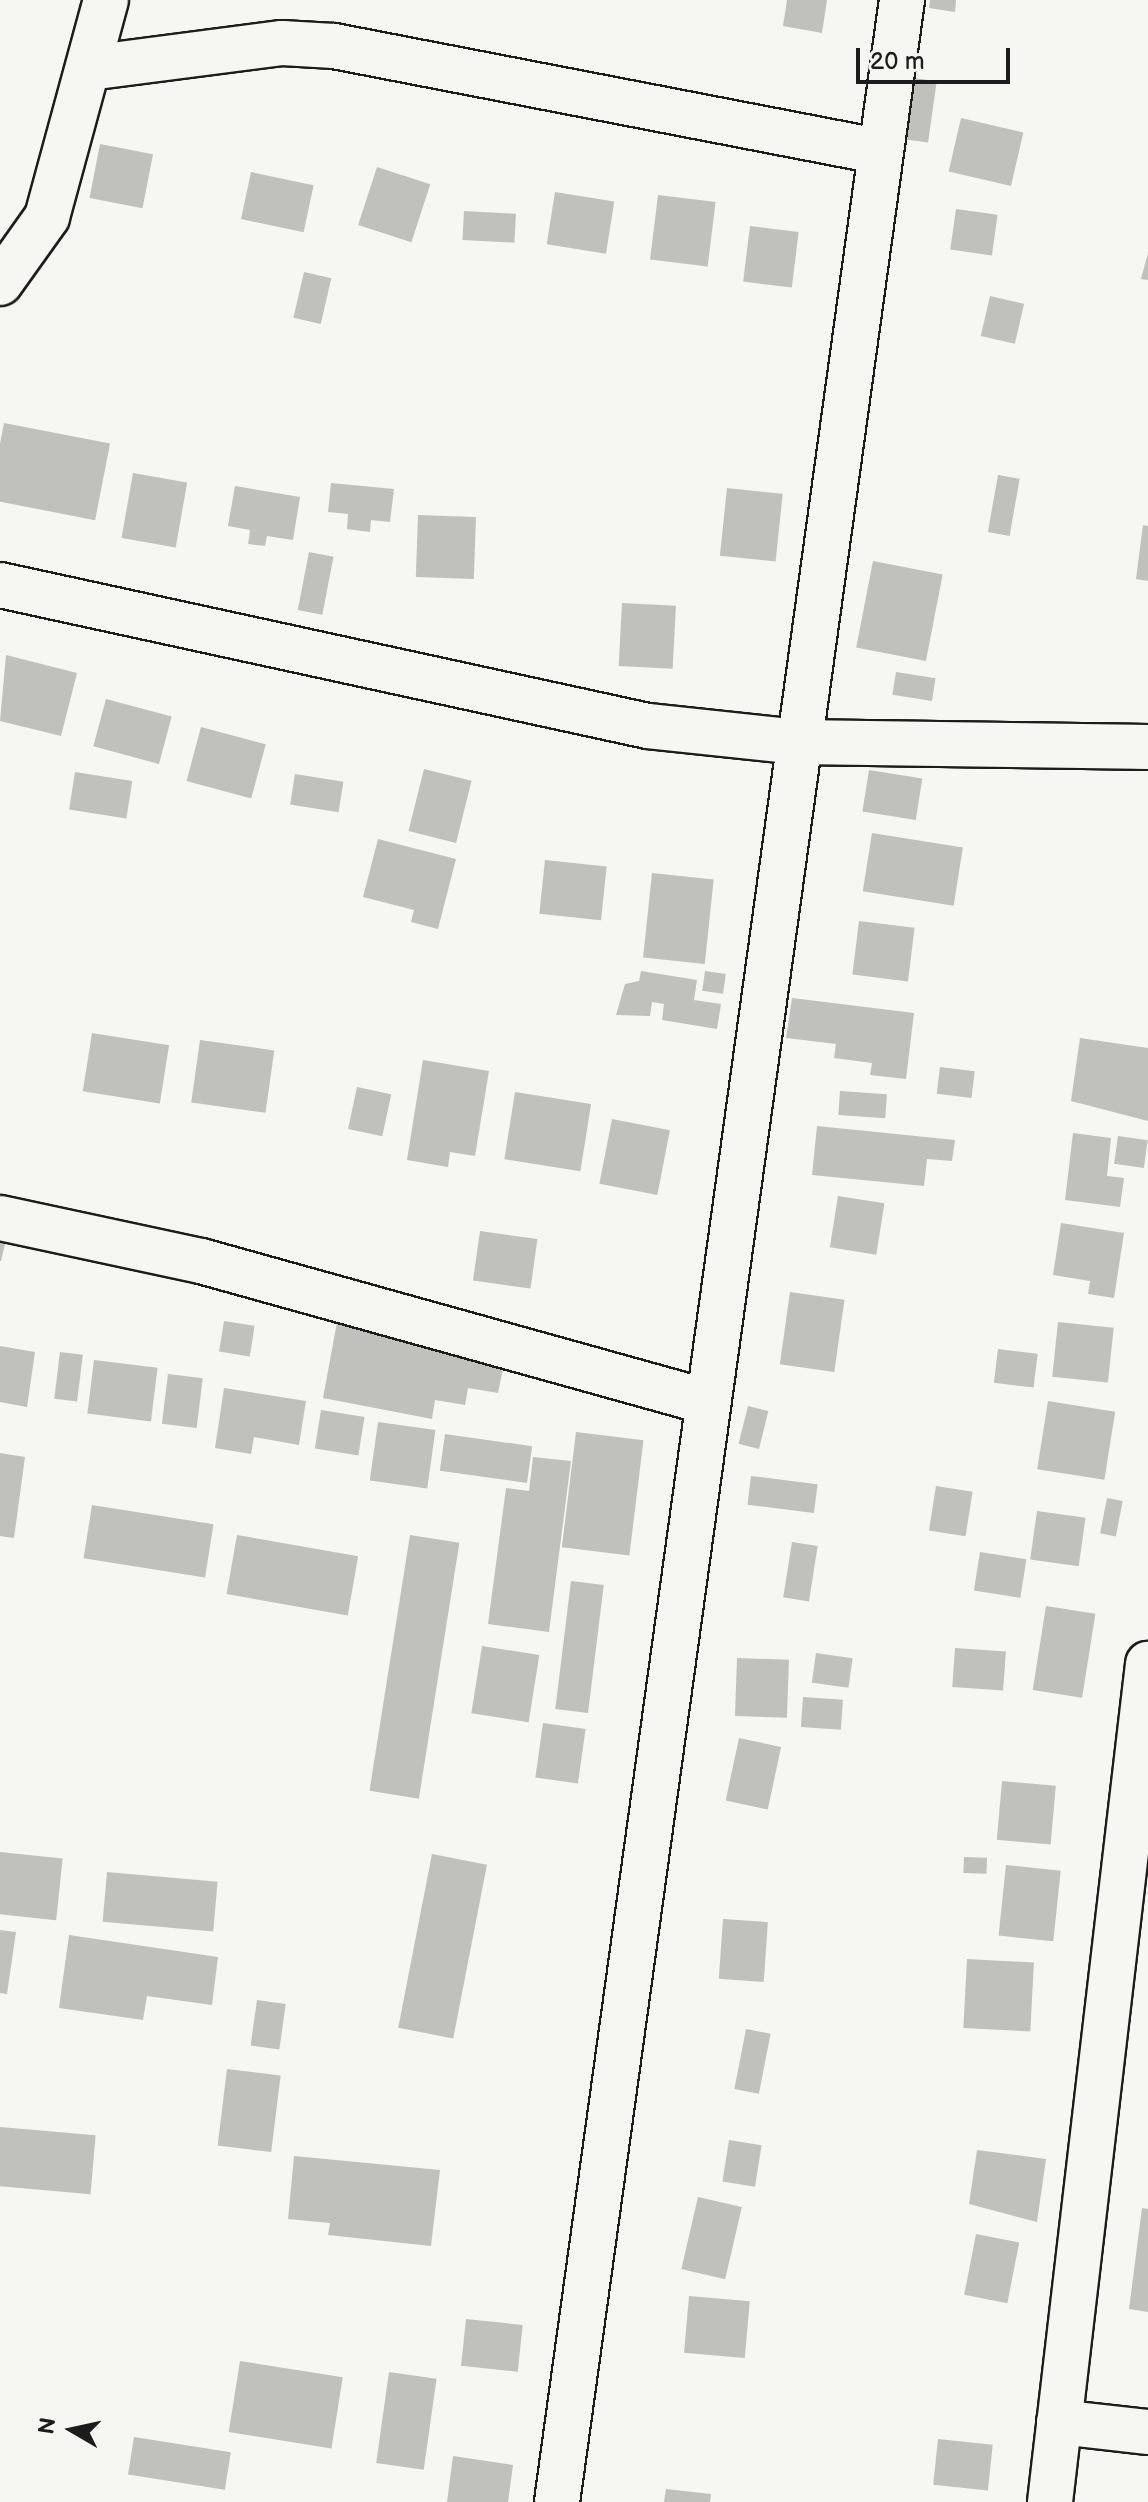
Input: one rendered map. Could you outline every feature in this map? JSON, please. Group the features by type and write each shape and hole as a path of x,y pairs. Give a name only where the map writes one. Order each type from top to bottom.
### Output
{"street":[{"path":"4,273 47,217 106,0"},
{"path":"557,2502 704,1401 877,151 902,0"},
{"path":"89,68 282,43 334,46 877,151"},
{"path":"0,585 648,726 797,742 1148,747"},
{"path":"0,1218 201,1261 704,1401"},
{"path":"1050,2502 1059,2422 1129,1983 1148,1664"},
{"path":"1059,2422 1148,2432"}],"building":[{"path":"787,0 827,0 822,33 783,26"},
{"path":"930,0 956,0 955,12 929,8"},
{"path":"907,77 937,81 928,143 898,138"},
{"path":"961,118 1023,132 1011,186 949,172"},
{"path":"100,144 153,154 143,208 90,198"},
{"path":"377,167 430,184 411,242 358,225"},
{"path":"251,172 314,185 304,232 241,219"},
{"path":"555,192 614,201 606,254 547,244"},
{"path":"658,195 716,202 708,267 650,260"},
{"path":"956,209 998,215 992,255 950,250"},
{"path":"464,211 516,214 514,243 462,240"},
{"path":"750,226 799,232 792,288 743,282"},
{"path":"1148,253 1148,280 1141,279"},
{"path":"304,272 331,278 321,324 293,318"},
{"path":"990,296 1024,304 1015,344 981,336"},
{"path":"4,423 110,444 95,520 0,502 0,444"},
{"path":"133,473 187,483 176,548 122,538"},
{"path":"998,475 1020,479 1010,536 988,532"},
{"path":"331,483 394,489 390,522 371,520 370,532 347,529 348,514 328,512"},
{"path":"235,486 300,497 293,540 267,536 265,546 248,544 250,530 228,526"},
{"path":"727,488 783,494 776,561 720,556"},
{"path":"418,515 476,517 474,579 416,577"},
{"path":"1143,525 1148,526 1148,581 1136,579"},
{"path":"309,552 334,557 322,615 298,610"},
{"path":"873,561 943,575 926,661 856,647"},
{"path":"622,603 676,606 673,669 619,666"},
{"path":"6,655 77,673 61,736 0,721"},
{"path":"896,672 936,678 932,701 892,695"},
{"path":"106,699 172,717 159,764 93,746"},
{"path":"201,727 266,744 251,798 187,781"},
{"path":"424,769 472,781 456,843 409,831"},
{"path":"869,770 922,778 916,820 862,811"},
{"path":"75,772 132,781 126,819 69,810"},
{"path":"295,774 343,782 339,812 290,805"},
{"path":"872,833 963,847 954,906 863,891"},
{"path":"378,839 456,859 438,929 411,922 414,910 363,897"},
{"path":"545,860 607,866 601,920 539,914"},
{"path":"652,873 714,879 705,964 643,958"},
{"path":"859,921 915,928 908,981 852,975"},
{"path":"641,971 697,980 694,1000 721,1004 717,1029 662,1020 664,1004 652,1002 650,1016 616,1015 625,984 639,981"},
{"path":"705,971 726,974 723,994 702,991"},
{"path":"792,998 914,1013 906,1079 870,1075 872,1063 834,1058 836,1044 786,1038"},
{"path":"92,1033 169,1045 160,1103 83,1091"},
{"path":"1080,1038 1148,1048 1148,1121 1071,1101"},
{"path":"200,1040 274,1050 266,1113 191,1102"},
{"path":"423,1060 489,1071 475,1156 450,1152 448,1167 407,1160"},
{"path":"940,1067 975,1071 971,1098 937,1094"},
{"path":"357,1087 391,1094 382,1136 348,1129"},
{"path":"840,1091 887,1094 885,1118 838,1115"},
{"path":"515,1092 591,1104 580,1171 504,1159"},
{"path":"612,1119 670,1130 657,1195 599,1184"},
{"path":"817,1126 955,1140 952,1161 927,1159 924,1186 812,1175"},
{"path":"1073,1133 1111,1138 1107,1176 1124,1178 1120,1207 1065,1200"},
{"path":"1118,1136 1148,1140 1144,1168 1114,1164"},
{"path":"838,1196 884,1203 876,1255 830,1247"},
{"path":"1061,1223 1124,1233 1114,1298 1088,1294 1090,1281 1053,1275"},
{"path":"480,1231 537,1239 530,1289 473,1281"},
{"path":"0,1238 6,1240 1,1261 0,1261"},
{"path":"790,1292 844,1300 834,1372 780,1364"},
{"path":"224,1321 255,1326 250,1356 219,1352"},
{"path":"337,1322 506,1354 498,1393 468,1388 465,1405 435,1400 432,1419 323,1398"},
{"path":"1058,1322 1114,1328 1108,1383 1052,1377"},
{"path":"0,1346 35,1352 27,1407 0,1402"},
{"path":"998,1349 1038,1354 1034,1388 994,1383"},
{"path":"60,1352 83,1355 77,1401 54,1399"},
{"path":"94,1360 158,1368 151,1421 87,1414"},
{"path":"168,1374 203,1378 197,1428 162,1424"},
{"path":"224,1388 306,1401 299,1445 254,1437 251,1454 215,1448"},
{"path":"1048,1401 1115,1412 1104,1480 1037,1469"},
{"path":"748,1406 768,1411 759,1449 739,1444"},
{"path":"321,1410 364,1417 358,1455 315,1449"},
{"path":"378,1422 435,1430 427,1488 370,1480"},
{"path":"576,1432 643,1440 629,1555 562,1547"},
{"path":"445,1434 532,1446 527,1483 440,1471"},
{"path":"0,1453 25,1457 14,1538 0,1536"},
{"path":"533,1457 571,1461 549,1632 488,1624 506,1488 529,1491"},
{"path":"751,1476 818,1484 814,1513 747,1505"},
{"path":"936,1486 973,1492 966,1536 929,1530"},
{"path":"1107,1498 1123,1501 1116,1536 1100,1533"},
{"path":"92,1505 213,1524 205,1578 84,1558"},
{"path":"1037,1511 1086,1518 1079,1566 1030,1560"},
{"path":"237,1535 358,1556 348,1615 227,1594"},
{"path":"410,1535 459,1543 419,1799 369,1791"},
{"path":"792,1542 818,1546 809,1601 783,1597"},
{"path":"980,1552 1026,1559 1020,1598 974,1591"},
{"path":"571,1581 604,1585 588,1713 555,1709"},
{"path":"1046,1606 1095,1614 1082,1698 1033,1690"},
{"path":"482,1646 539,1655 529,1722 471,1713"},
{"path":"955,1648 1006,1652 1003,1690 952,1687"},
{"path":"816,1653 853,1658 848,1688 812,1683"},
{"path":"737,1658 789,1660 787,1718 735,1716"},
{"path":"803,1697 843,1700 841,1730 801,1727"},
{"path":"543,1723 586,1729 578,1783 535,1777"},
{"path":"739,1738 781,1747 768,1810 726,1801"},
{"path":"1002,1781 1056,1786 1051,1844 997,1840"},
{"path":"0,1852 63,1859 56,1920 0,1914"},
{"path":"432,1854 487,1865 453,2038 398,2028"},
{"path":"964,1857 987,1858 986,1874 963,1873"},
{"path":"1006,1865 1061,1871 1053,1941 999,1936"},
{"path":"107,1872 218,1882 213,1931 103,1922"},
{"path":"723,1919 768,1922 764,1982 719,1979"},
{"path":"0,1930 16,1932 7,1994 0,1993"},
{"path":"69,1935 218,1957 212,2005 147,1996 143,2020 59,2008"},
{"path":"967,1959 1034,1963 1030,2031 963,2028"},
{"path":"257,2000 286,2004 279,2050 251,2046"},
{"path":"746,2029 771,2034 759,2094 734,2089"},
{"path":"227,2069 281,2076 271,2152 218,2145"},
{"path":"0,2127 96,2135 90,2194 0,2186"},
{"path":"729,2140 762,2145 755,2187 722,2181"},
{"path":"977,2150 1046,2159 1037,2222 969,2204"},
{"path":"294,2156 440,2170 431,2246 328,2235 330,2223 288,2219"},
{"path":"698,2197 742,2207 725,2279 681,2269"},
{"path":"1142,2208 1148,2209 1148,2312 1129,2309"},
{"path":"976,2234 1019,2242 1007,2303 964,2295"},
{"path":"689,2296 750,2301 745,2358 684,2353"},
{"path":"466,2319 523,2325 518,2372 461,2366"},
{"path":"240,2361 343,2377 331,2448 229,2432"},
{"path":"389,2372 437,2379 424,2470 376,2463"},
{"path":"134,2437 231,2452 225,2490 128,2475"},
{"path":"938,2439 993,2445 988,2490 933,2485"},
{"path":"453,2456 513,2465 508,2502 447,2502"},
{"path":"666,2489 711,2494 710,2502 664,2502"}]}
